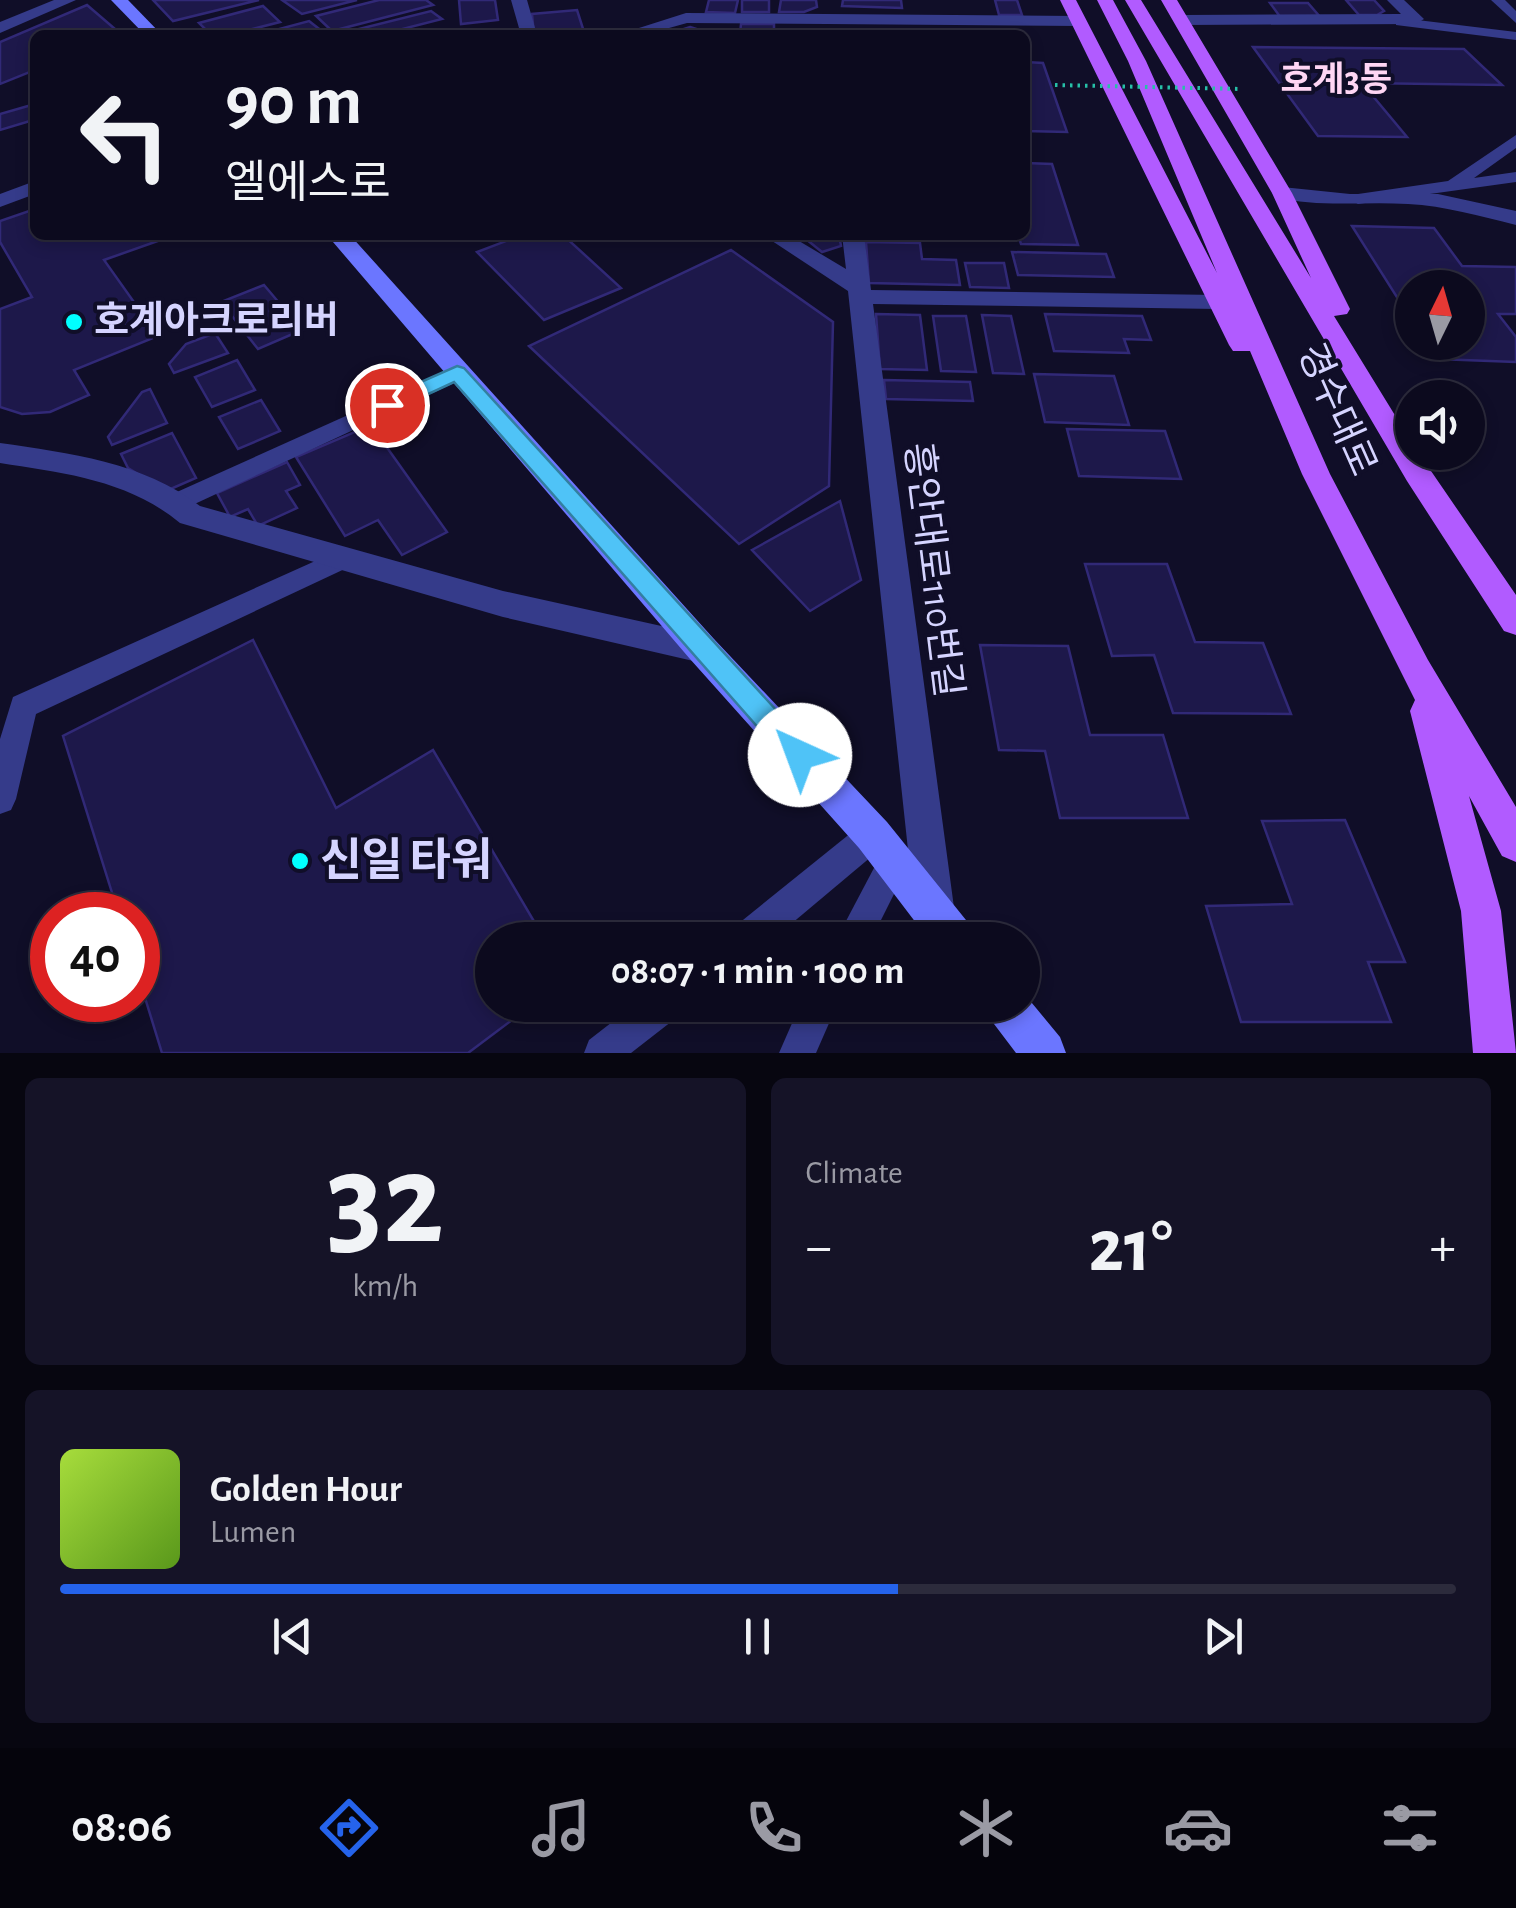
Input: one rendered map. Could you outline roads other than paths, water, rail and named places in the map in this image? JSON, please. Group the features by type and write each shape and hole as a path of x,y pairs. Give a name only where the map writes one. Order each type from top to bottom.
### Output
{"main road":[{"name":"경수대로","path":"1104,0 1136,61 1316,474 1416,670 1516,843"},
{"name":"경수대로","path":"1134,0 1417,474 1516,621"},
{"path":"1169,0 1282,193 1417,474"},
{"path":"1073,11 1218,302 1316,474"},
{"path":"1416,670 1481,911 1496,1053"}],"street":[{"path":"0,28 68,0"},
{"path":"119,0 149,30"},
{"path":"519,0 528,30"},
{"path":"832,0 834,27"},
{"path":"1183,20 1416,19 1394,0"},
{"path":"644,30 686,18 834,27 1073,11"},
{"path":"0,201 30,189"},
{"path":"1282,193 1350,200 1438,200 1516,218"},
{"path":"342,240 702,649 884,848 940,922"},
{"path":"781,240 858,292 1218,302"},
{"name":"흥안대로110번길","path":"853,240 944,922"},
{"path":"0,452 94,468 177,502 190,516 502,604 702,649"},
{"path":"1019,1022 1044,1053"}],"lane":[{"path":"1498,0 1516,19"},
{"path":"1401,22 1516,36"},
{"path":"1450,186 1516,140"},
{"path":"1350,200 1516,176"},
{"path":"177,502 457,372"},
{"path":"0,798 23,706 342,559"},
{"path":"772,922 884,848"},
{"path":"859,922 884,848"},
{"path":"602,1053 641,1022"},
{"path":"797,1053 811,1022"}],"place":[{"name":"호계아크로리버","path":"74,322"},
{"name":"신일 타워","path":"300,861"}],"district":[{"name":"호계3동","path":"1336,80"}]}
